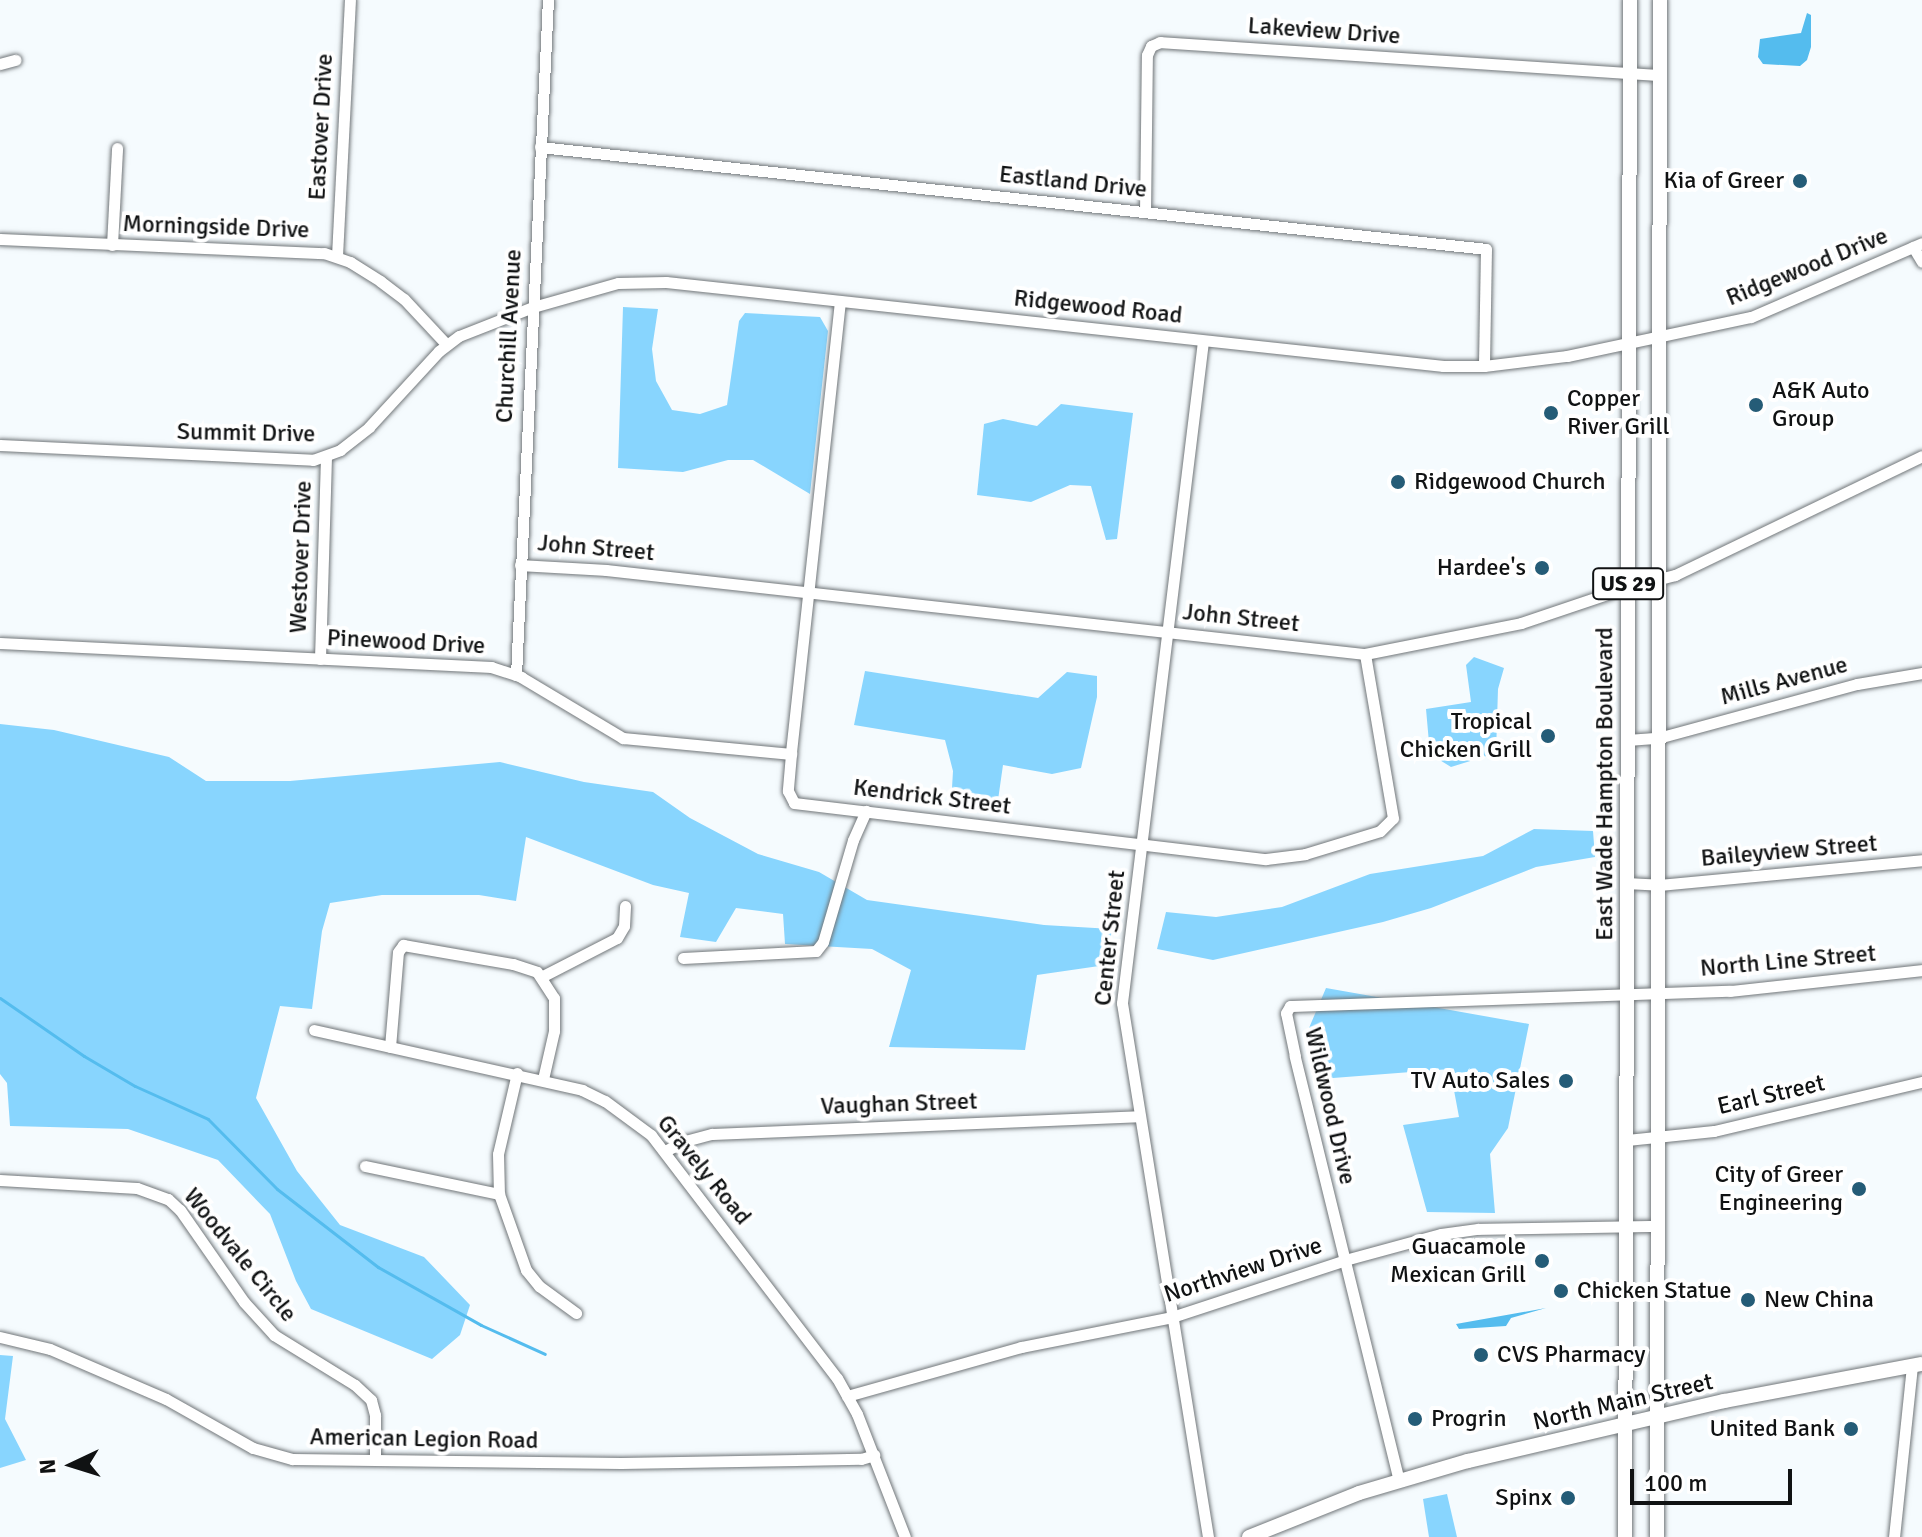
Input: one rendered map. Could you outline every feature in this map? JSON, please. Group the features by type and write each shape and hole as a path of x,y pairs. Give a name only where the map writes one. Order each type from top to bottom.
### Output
{"main road":[{"name":"East Wade Hampton Boulevard","path":"1625,1424 1630,0"},
{"name":"US 29","path":"1657,1537 1660,0"},
{"name":"North Main Street","path":"1249,1537 1306,1512 1399,1481 1625,1424 1917,1364"},
{"name":"US 29","path":"1625,1424 1625,1537"}],"street":[{"name":"Eastover Drive","path":"337,256 350,0"},
{"name":"Churchill Avenue","path":"516,675 548,0"},
{"name":"Lakeview Drive","path":"1145,212 1147,55 1151,46 1160,42 1660,75"},
{"path":"0,64 15,60"},
{"name":"Eastland Drive","path":"540,147 1486,249 1484,366"},
{"path":"112,245 117,148"},
{"name":"Morningside Drive","path":"0,239 311,251 337,256 404,299 446,344"},
{"path":"1918,245 1922,262"},
{"name":"Ridgewood Drive","path":"1659,336 1751,317 1918,245"},
{"name":"Ridgewood Road","path":"533,307 603,285 634,281 1443,366 1540,361 1659,336"},
{"name":"Kendrick Street","path":"840,301 791,754 788,791 794,803 1279,859 1388,826 1393,809 1365,654"},
{"name":"Summit Drive","path":"0,445 300,461 326,457 340,450 391,406 446,344 533,307"},
{"name":"Center Street","path":"1203,341 1122,1003 1208,1537"},
{"name":"John Street","path":"520,565 606,570 1365,654 1521,623 1628,587 1658,581 1706,563 1922,456"},
{"name":"Westover Drive","path":"320,659 326,457"},
{"name":"Pinewood Drive","path":"0,643 491,667 516,675 623,738 791,754"},
{"name":"Mills Avenue","path":"1627,740 1658,738 1857,684 1922,673"},
{"path":"683,958 816,951 823,942 853,840 866,811"},
{"name":"Baileyview Street","path":"1626,883 1659,885 1922,860"},
{"path":"541,977 617,938 624,926 625,906"},
{"path":"390,1047 398,952 403,945 513,964 541,977 550,987 557,1011 543,1079"},
{"name":"North Line Street","path":"1657,994 1771,988 1922,970"},
{"name":"Wildwood Drive","path":"1399,1481 1286,1013 1290,1006 1657,994"},
{"name":"Gravely Road","path":"314,1030 543,1079 605,1101 651,1135 847,1396 874,1455 905,1537"},
{"path":"517,1073 498,1154 499,1194 526,1270 539,1286 576,1313"},
{"name":"Earl Street","path":"1627,1140 1739,1126 1922,1082"},
{"name":"Vaughan Street","path":"665,1151 685,1141 712,1134 1139,1116"},
{"path":"365,1166 499,1194"},
{"name":"Woodvale Circle","path":"0,1180 137,1188 168,1199 180,1210 244,1302 274,1335 355,1385 371,1400 375,1415 375,1458"},
{"name":"Northview Drive","path":"847,1396 1021,1347 1172,1317 1345,1260 1460,1230 1658,1226"},
{"name":"American Legion Road","path":"0,1337 50,1349 161,1396 264,1452 307,1460 375,1458 621,1463 861,1459 874,1455"},
{"path":"1894,1537 1917,1364"}],"shaded area":[{"path":"1807,13 1811,15 1811,47 1807,60 1800,66 1763,64 1758,57 1760,39 1801,33"},
{"path":"623,307 658,309 652,349 656,381 672,410 700,414 727,405 739,321 745,313 820,317 828,331 810,494 753,460 728,460 683,472 618,468"},
{"path":"1061,404 1133,413 1117,539 1106,540 1091,486 1070,485 1031,502 977,495 984,424 1003,419 1037,426"},
{"path":"1474,657 1504,668 1498,689 1496,753 1451,767 1430,754 1426,709 1471,702 1466,665"},
{"path":"865,671 1038,698 1067,672 1097,676 1097,697 1081,768 1052,774 1003,765 996,814 951,805 953,771 945,740 854,725"},
{"path":"0,724 54,730 169,757 206,781 290,781 500,762 584,782 653,792 690,818 758,854 819,872 867,900 1044,925 1112,929 1106,965 1037,975 1025,1050 889,1047 911,970 872,949 785,944 783,914 736,908 716,942 680,937 689,893 653,885 526,837 516,901 479,895 382,895 330,903 322,931 312,1009 280,1006 256,1098 297,1171 340,1225 424,1257 470,1305 460,1335 432,1359 311,1309 296,1281 270,1214 218,1160 128,1129 10,1126 7,1083 0,1074"},
{"path":"1534,829 1593,831 1595,857 1536,867 1431,908 1383,922 1213,960 1157,949 1166,912 1216,917 1282,907 1370,874 1483,856"},
{"path":"1326,988 1529,1024 1508,1128 1490,1154 1495,1213 1427,1212 1403,1125 1459,1117 1450,1069 1320,1079 1309,1028"},
{"path":"1546,1308 1511,1318 1506,1326 1459,1329 1456,1324"},
{"path":"0,1355 13,1356 5,1419 26,1460 0,1468"},
{"path":"1447,1494 1457,1537 1429,1537 1423,1499"}],"waterway":[{"path":"0,998 84,1056 135,1086 208,1119 277,1189 378,1267 481,1325 545,1354"}],"place":[{"name":"Kia of Greer","path":"1800,181"},
{"name":"A&K Auto Group","path":"1756,405"},
{"name":"Copper River Grill","path":"1551,413"},
{"name":"Ridgewood Church","path":"1398,482"},
{"name":"Hardee's","path":"1542,568"},
{"name":"Tropical Chicken Grill","path":"1548,736"},
{"name":"TV Auto Sales","path":"1566,1081"},
{"name":"City of Greer Engineering","path":"1859,1189"},
{"name":"Guacamole Mexican Grill","path":"1542,1261"},
{"name":"Chicken Statue","path":"1561,1291"},
{"name":"New China","path":"1748,1300"},
{"name":"CVS Pharmacy","path":"1481,1355"},
{"name":"Progrin","path":"1415,1419"},
{"name":"United Bank","path":"1851,1429"},
{"name":"Spinx","path":"1568,1498"}]}
